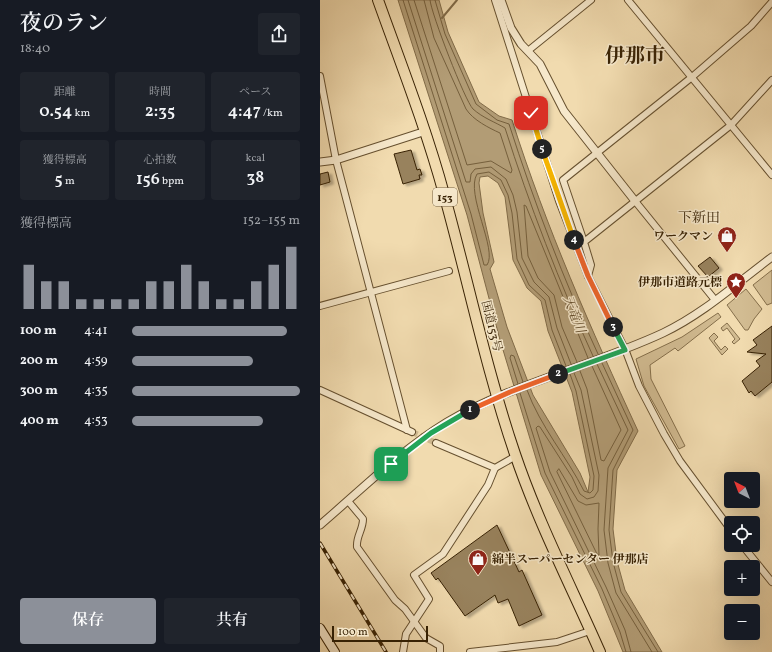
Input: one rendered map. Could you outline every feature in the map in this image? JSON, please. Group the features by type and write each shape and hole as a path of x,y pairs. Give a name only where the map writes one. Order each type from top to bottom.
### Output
{"highway":[{"name":"国道153号","path":"378,0 426,131 461,257 497,398 516,456 549,540 600,652"}],"main road":[{"path":"320,628 335,652"}],"street":[{"path":"495,0 559,201 588,276 639,386 664,434 680,461 724,521"},
{"path":"501,0 511,28 521,44 529,50 540,64 564,111 715,300"},
{"path":"628,0 772,175"},
{"path":"529,50 589,1"},
{"path":"588,276 591,264 563,180 596,152 692,77 751,26 772,2"},
{"path":"320,76 336,160 370,292 409,431 320,390"},
{"path":"584,242 731,125 772,80"},
{"path":"320,162 336,160 426,131"},
{"path":"320,525 431,433 463,414 510,392 623,350 664,332 687,319 715,300 772,257"},
{"path":"320,306 449,271"},
{"path":"436,443 495,468"},
{"path":"403,652 406,634 429,600 414,575 443,554 488,485 495,468 516,456"},
{"path":"348,501 363,519 363,527 356,539 357,547 394,600 405,609 426,638 440,646 440,652"},
{"path":"748,552 772,582"},
{"path":"470,652 557,642 592,635"}],"shaded area":[{"path":"772,270 772,303 767,305 753,285"},
{"path":"746,289 762,309 748,330 745,330 727,305"},
{"path":"718,313 721,317 678,351 675,348 650,365 651,379 685,446 679,449 644,386 636,359 682,337"},
{"path":"727,323 740,339 734,344 732,342 735,339 727,328 723,331 721,328"},
{"path":"714,333 718,337 714,341 721,350 725,346 728,349 722,355 709,338"}],"water":[{"name":"天竜川","path":"398,0 439,0 448,32 479,102 499,116 512,120 554,239 603,354 638,431 617,470 613,529 617,561 625,590 662,652 623,652 598,591 541,475 500,340 467,215","holes":["488,176 498,183 505,197 513,260 527,288 541,301 548,331 572,392 590,477 588,492 580,473 533,395 507,327 490,269 494,262 483,213 479,183 480,177"]}],"building":[{"path":"411,150 417,170 420,169 422,175 419,175 420,179 403,184 394,154"},
{"path":"328,172 330,182 320,185 320,174"},
{"path":"710,257 719,268 708,277 698,266"},
{"path":"772,326 772,382 755,396 751,391 749,393 742,381 760,366 756,361 766,354 747,352 757,345 753,340"},
{"name":"綿半スーパーセンター 伊那店","path":"497,525 519,572 522,570 542,615 519,626 508,599 498,603 495,595 465,616 438,578 436,580 431,573"}],"waterway":[{"path":"442,18 457,0"}],"tunnel":[{"path":"412,432 436,443"}],"railway":[{"path":"320,543 386,652"}],"place":[{"name":"ワークマン","path":"727,253"},
{"name":"伊那市道路元標","path":"736,299"},
{"name":"綿半スーパーセンター 伊那店","path":"478,576"}],"district":[{"name":"伊那市","path":"635,55"},
{"name":"下新田","path":"699,217"}],"route":[{"path":"391,464 431,433 473,408 510,392 625,350 600,303 588,276 559,201 531,113"}]}
